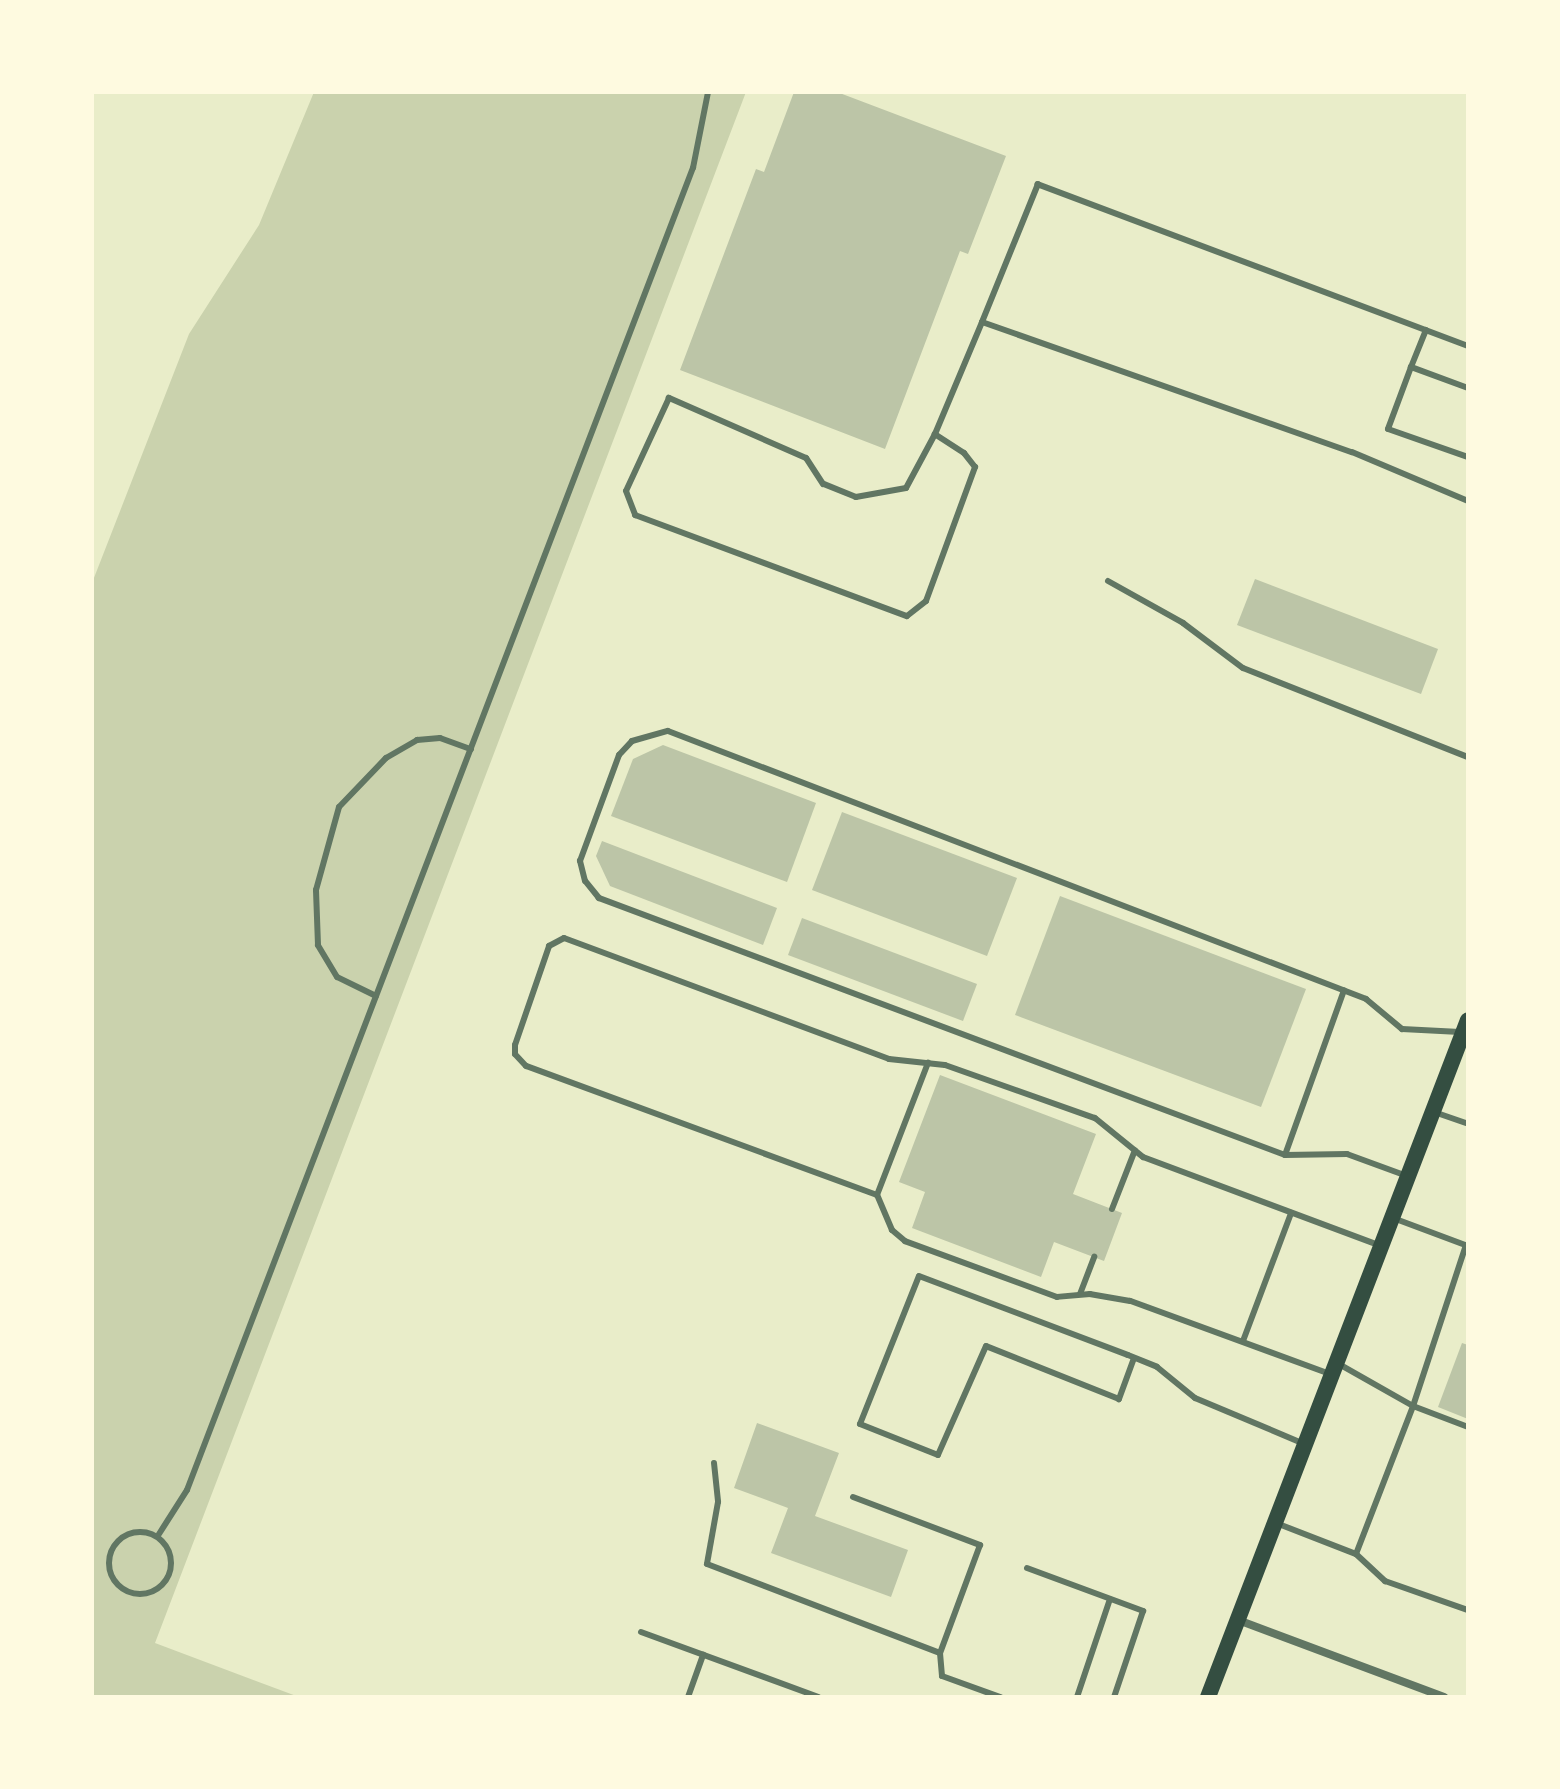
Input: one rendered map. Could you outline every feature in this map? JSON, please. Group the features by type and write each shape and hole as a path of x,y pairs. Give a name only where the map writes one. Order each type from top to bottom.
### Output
{"main road":[{"path":"1208,1697 1466,1026"}],"street":[{"path":"1238,1620 1444,1697"}],"lane":[{"path":"159,1534 187,1490 693,168 708,92"},
{"path":"935,434 964,453 975,467 926,601 907,616 635,515 626,491 669,398 806,458 823,484 856,497 906,488 935,434 1038,184 1468,346"},
{"path":"982,322 1352,452 1468,501"},
{"path":"1426,330 1388,429 1468,457"},
{"path":"1411,367 1468,388"},
{"path":"1108,581 1183,623 1243,668 1468,757"},
{"path":"1408,1176 1347,1154 1285,1155 599,898 585,881 580,861 619,755 632,741 668,731 1344,990 1366,999 1402,1029 1466,1026"},
{"path":"376,996 337,977 318,945 316,890 339,807 386,758 417,740 440,738 471,749"},
{"path":"877,1195 526,1066 515,1054 515,1045 549,946 564,938 889,1059 928,1063 1095,1118 1135,1150 1381,1247"},
{"path":"1285,1155 1344,990"},
{"path":"928,1063 877,1195 892,1230 905,1241 1057,1297 1080,1294 1130,1301 1334,1369 1413,1406 1468,1427"},
{"path":"1433,1111 1468,1124"},
{"path":"1112,1209 1135,1150"},
{"path":"1243,1341 1291,1213"},
{"path":"1356,1554 1413,1406 1467,1246 1392,1218"},
{"path":"1080,1294 1094,1257"},
{"path":"1134,1358 1119,1399 986,1346 938,1455 860,1424 919,1276 1134,1358 1157,1367 1195,1398 1226,1414 1305,1444"},
{"path":"714,1463 718,1502 707,1564 940,1653"},
{"path":"853,1497 980,1545 940,1653 942,1676 1000,1697"},
{"path":"1275,1523 1356,1554 1385,1581 1468,1610"},
{"path":"137,1531 159,1534 168,1547 167,1580 143,1597 131,1594 114,1582 108,1564 114,1547 137,1531"},
{"path":"1027,1568 1143,1611 1114,1697"},
{"path":"1077,1697 1110,1599"},
{"path":"641,1632 819,1697"},
{"path":"688,1697 703,1655"}],"green space":[{"path":"314,92 746,92 155,1643 299,1697 92,1697 92,583 189,334 259,225"}],"building":[{"path":"794,92 837,92 1006,156 968,254 960,251 885,449 680,370 756,169 764,172"},
{"path":"1255,579 1438,649 1421,694 1237,625"},
{"path":"663,745 816,803 787,882 611,816 633,759"},
{"path":"842,812 1017,878 987,956 812,890"},
{"path":"602,841 777,908 763,945 610,886 596,856"},
{"path":"1060,896 1306,989 1261,1107 1015,1015"},
{"path":"802,918 977,984 963,1021 788,955"},
{"path":"940,1075 1096,1134 1073,1194 1122,1213 1104,1261 1054,1242 1041,1277 912,1228 925,1192 899,1182"},
{"path":"1462,1343 1468,1345 1468,1419 1438,1407"},
{"path":"757,1423 839,1453 815,1516 908,1550 891,1597 771,1553 788,1508 734,1488"}]}
